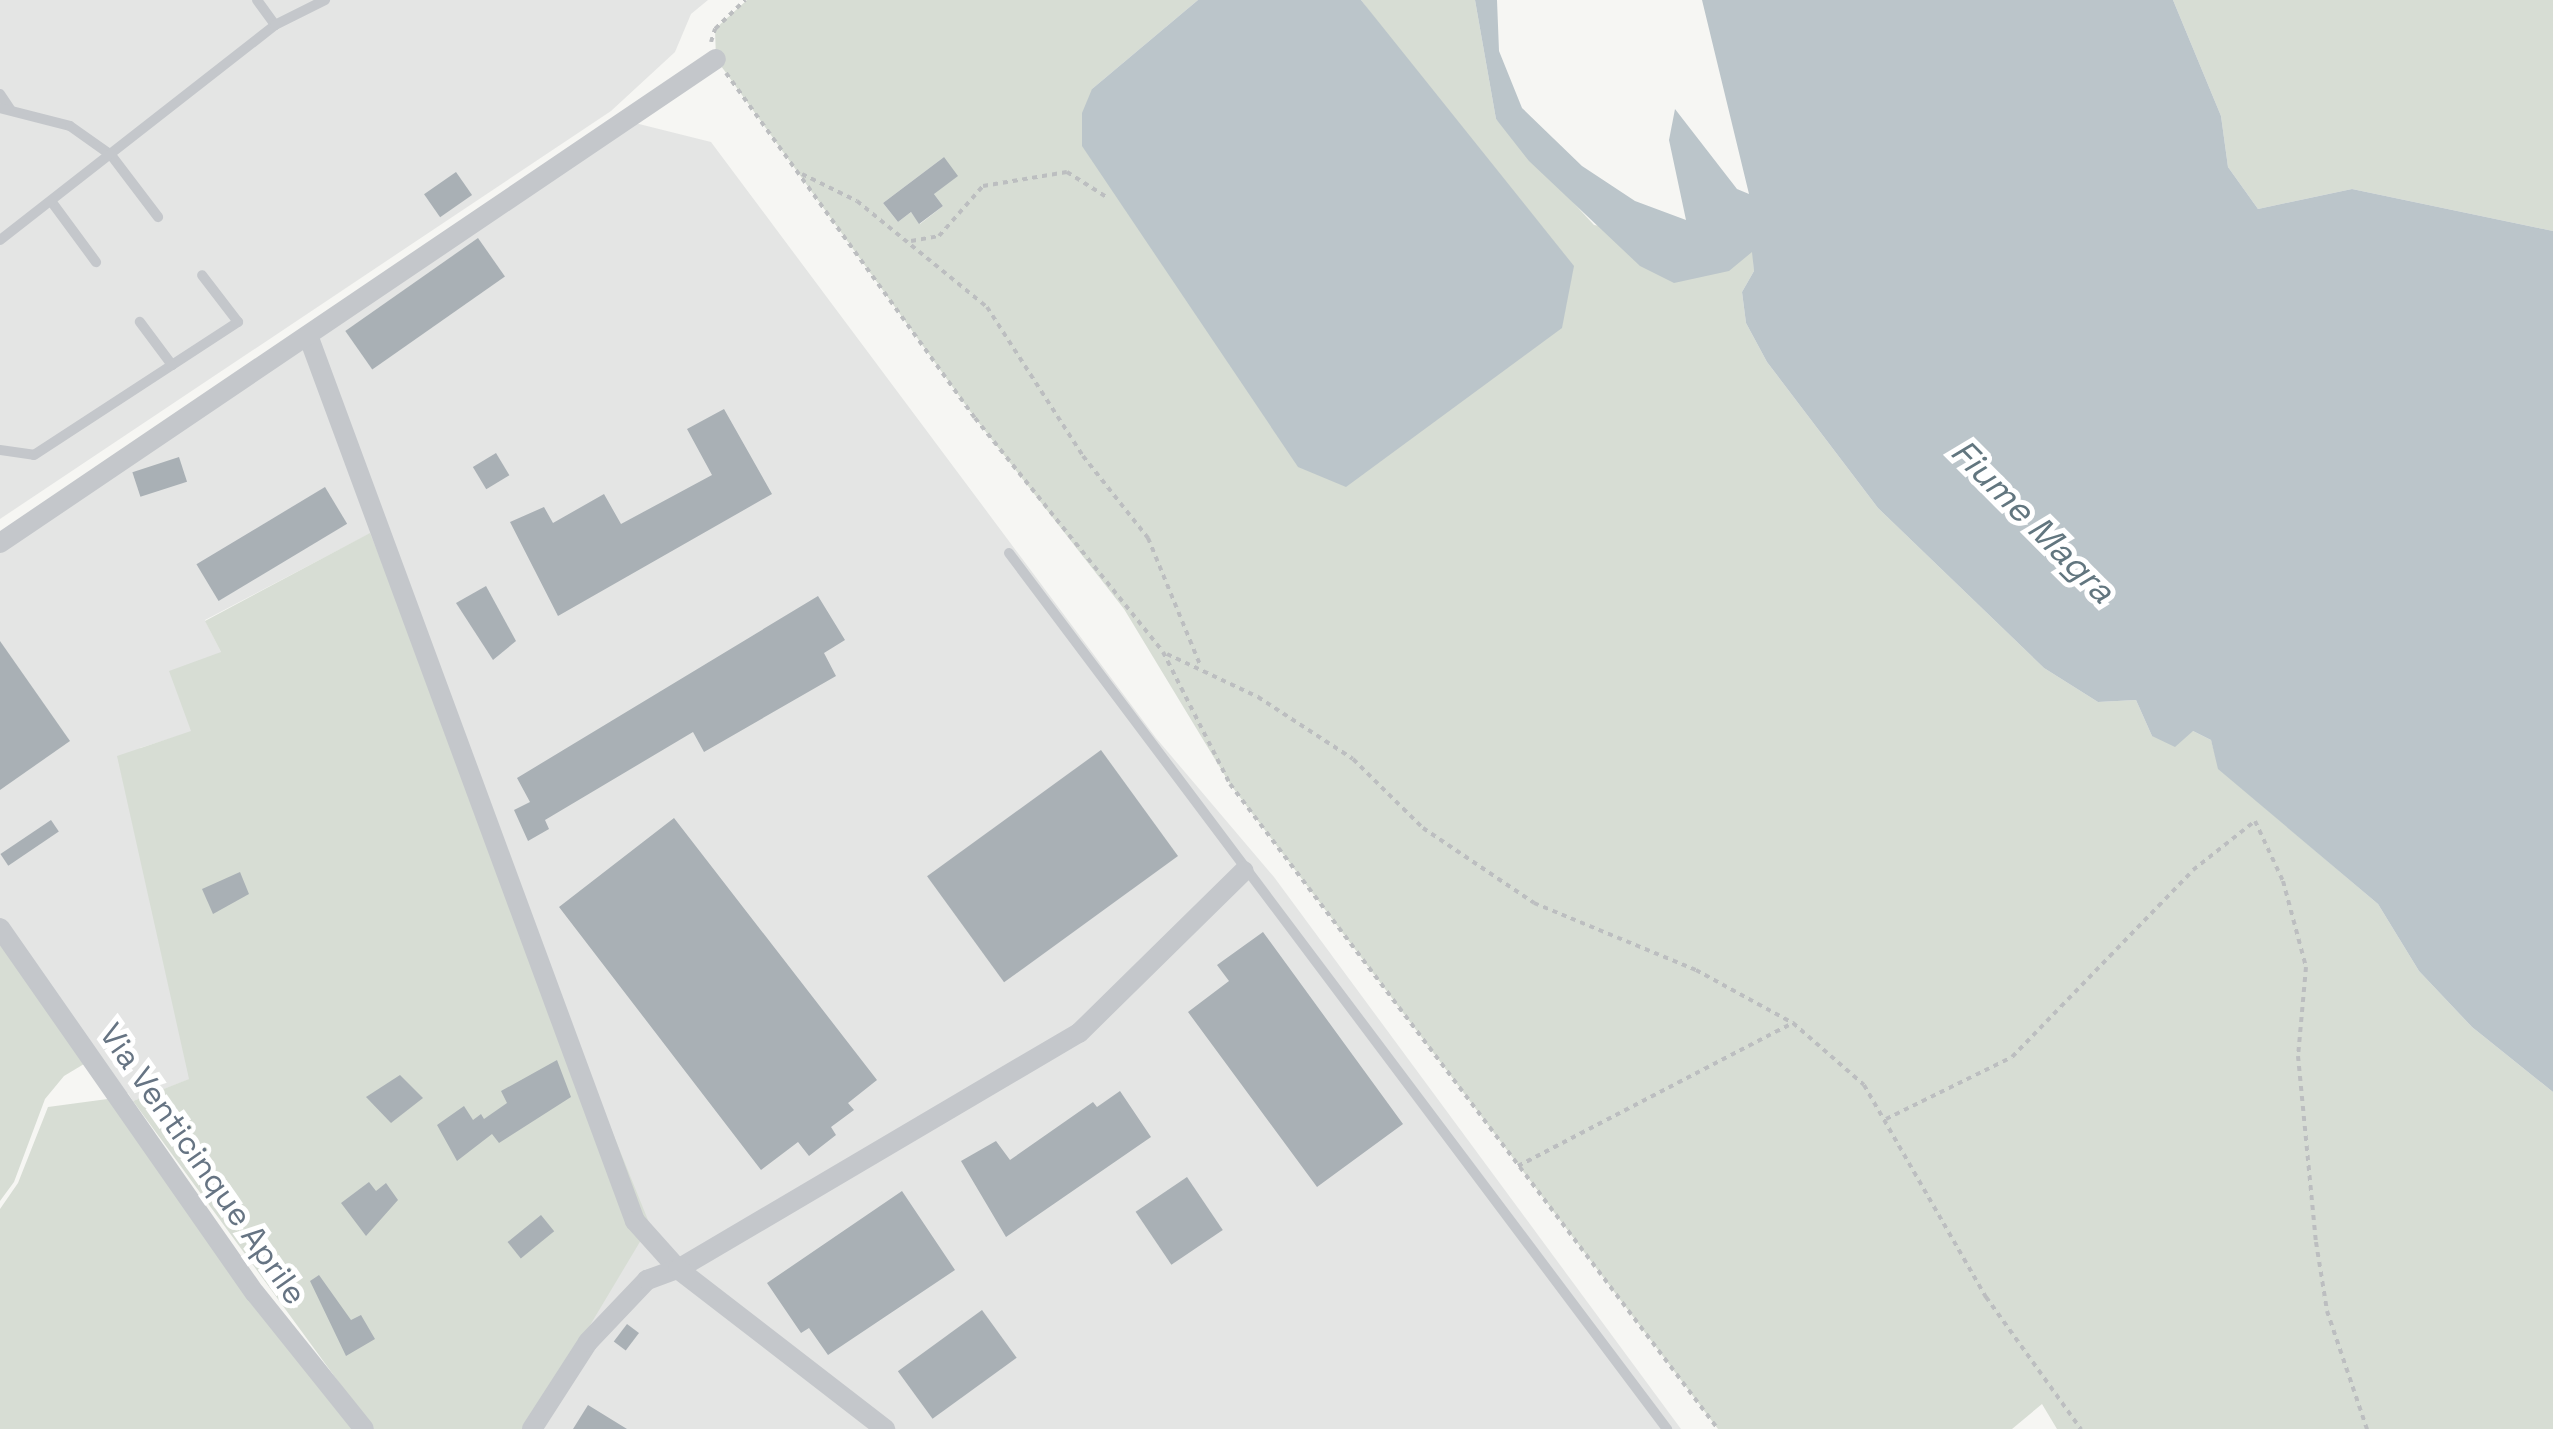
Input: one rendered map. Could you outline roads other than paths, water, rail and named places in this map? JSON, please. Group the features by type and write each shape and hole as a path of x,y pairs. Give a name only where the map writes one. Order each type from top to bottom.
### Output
{"street":[{"path":"0,542 309,338 716,60"},
{"path":"309,338 635,1221 678,1269 885,1429"},
{"path":"532,1429 588,1342 647,1280 678,1269 1079,1033 1244,871"},
{"name":"Via Venticinque Aprile","path":"0,928 254,1293 364,1429"}],"lane":[{"path":"257,0 275,25"},
{"path":"0,240 275,25 325,0"},
{"path":"0,94 5,108 70,126 111,155 158,217"},
{"path":"50,201 96,262"},
{"path":"0,450 34,454 238,322 202,275"},
{"path":"140,322 172,365"},
{"path":"1009,554 1668,1429"}],"water":[{"path":"1198,0 1361,0 1574,266 1562,328 1346,487 1298,467 1082,146 1082,113 1092,89"},
{"name":"Fiume Magra","path":"1475,0 1497,0 1499,51 1522,108 1582,166 1635,201 1686,220 1669,140 1675,109 1737,189 1749,194 1702,0 2173,0 2221,116 2228,167 2258,209 2352,189 2553,231 2553,1092 2472,1027 2419,971 2378,904 2218,769 2211,740 2193,731 2175,747 2152,736 2136,700 2098,702 2044,668 1878,508 1767,362 1746,323 1742,292 1754,271 1752,252 1729,271 1674,283 1640,266 1529,161 1496,119"}]}
